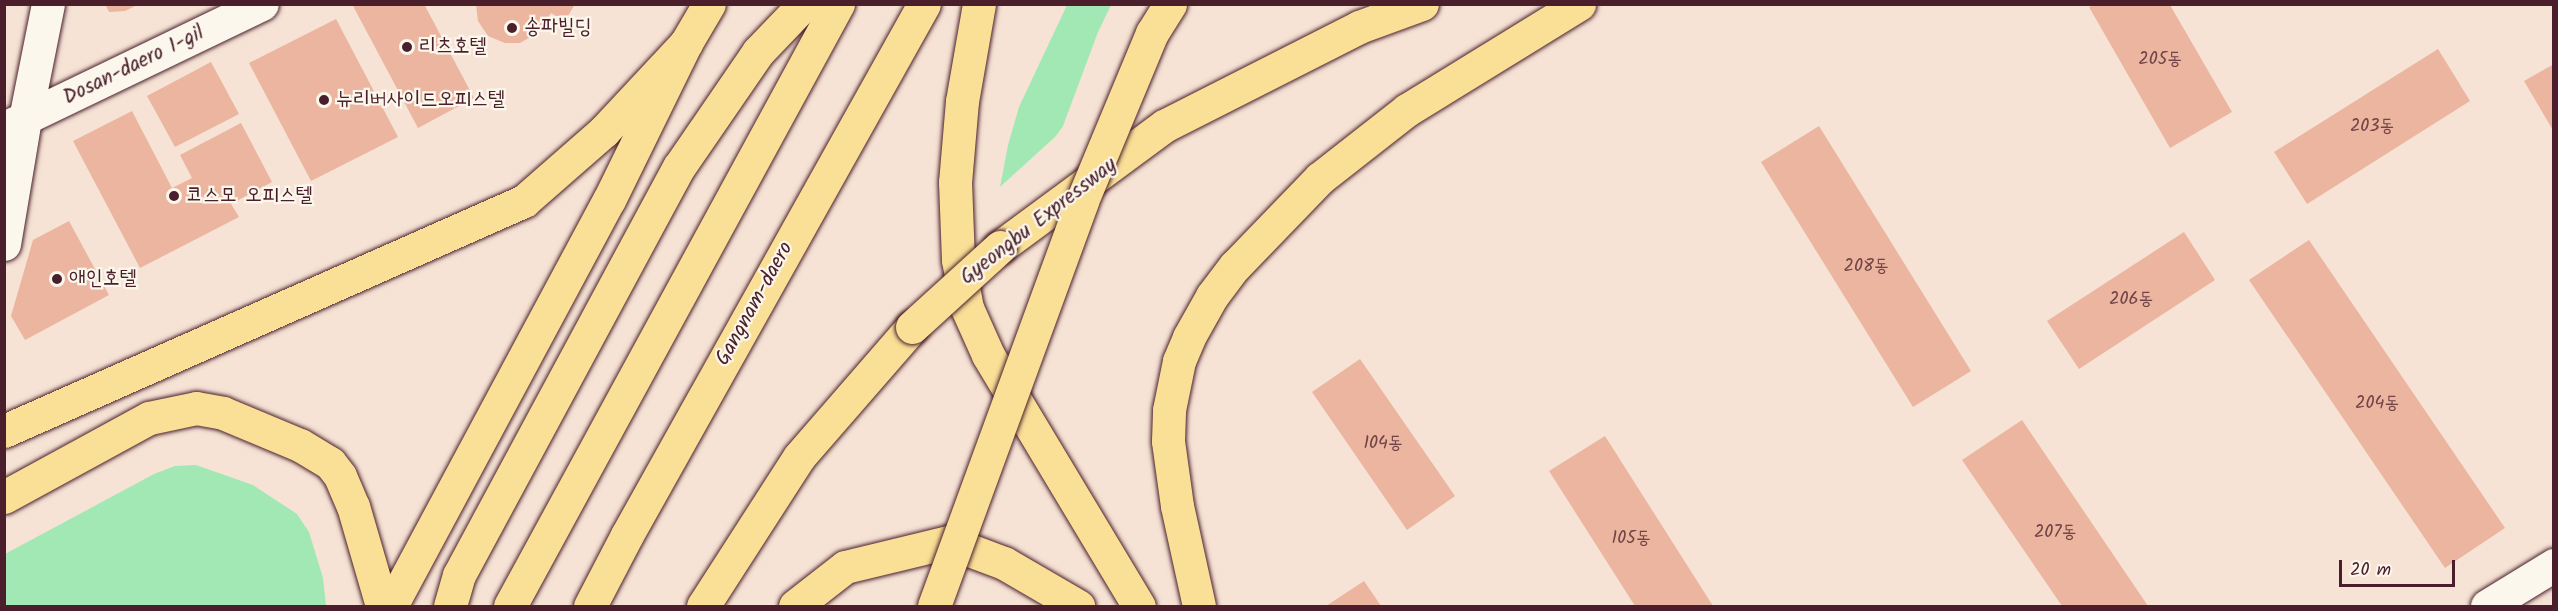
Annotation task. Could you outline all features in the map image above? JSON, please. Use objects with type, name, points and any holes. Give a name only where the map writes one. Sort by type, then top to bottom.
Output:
[{"type":"main road","points":[[391,606],[609,200],[686,43],[709,4]]},
{"type":"main road","points":[[450,606],[459,575],[679,167],[758,52],[804,4]]},
{"type":"main road","points":[[510,606],[838,4]]},
{"type":"main road","name":"Gangnam-daero","points":[[590,606],[627,535],[924,4]]},
{"type":"main road","points":[[979,4],[962,101],[955,182],[958,260],[967,308],[988,355],[1139,606]]},
{"type":"main road","points":[[934,606],[1082,201],[1152,33],[1170,4]]},
{"type":"main road","name":"Gyeongbu Expressway","points":[[703,606],[800,457],[912,327],[1000,247],[1164,126],[1359,27],[1422,4]]},
{"type":"main road","points":[[1199,606],[1177,506],[1168,441],[1169,410],[1182,353],[1217,288],[1235,266],[1329,171],[1407,110],[1580,4]]},
{"type":"main road","points":[[4,431],[524,201],[604,131],[686,43]]},
{"type":"main road","points":[[4,497],[148,418],[196,408],[223,413],[300,445],[330,464],[340,476],[354,506],[382,606]]},
{"type":"main road","points":[[795,606],[845,567],[948,542],[1005,562],[1078,606]]},
{"type":"street","points":[[4,244],[15,123],[48,4]]},
{"type":"street","name":"Dosan-daero 1-gil","points":[[15,123],[262,4]]},
{"type":"street","points":[[2487,606],[2553,565]]},
{"type":"green space","points":[[1067,5],[1111,5],[1098,32],[1063,126],[1056,136],[1000,187],[1008,145],[1019,107]]},
{"type":"green space","points":[[196,465],[253,485],[297,514],[309,532],[323,578],[326,606],[5,606],[5,554],[154,474],[175,466]]},
{"type":"building","points":[[105,4],[139,4],[125,11],[109,12]]},
{"type":"building","points":[[352,4],[424,4],[474,98],[418,128]]},
{"type":"building","name":"송파빌딩","points":[[476,4],[575,4],[565,21],[551,13],[536,34],[520,43],[505,43],[488,36],[478,21]]},
{"type":"building","points":[[2094,5],[2170,5],[2232,112],[2170,148],[2089,7]]},
{"type":"building","name":"뉴리버사이드오피스텔","points":[[336,19],[398,137],[311,181],[249,63]]},
{"type":"building","points":[[2438,49],[2470,101],[2307,204],[2274,152]]},
{"type":"building","points":[[211,62],[239,114],[175,147],[147,96]]},
{"type":"building","points":[[2554,64],[2554,132],[2524,81]]},
{"type":"building","name":"코스모 오피스텔","points":[[132,111],[172,188],[192,178],[180,155],[241,123],[272,182],[231,204],[239,217],[140,268],[73,141]]},
{"type":"building","points":[[1819,126],[1971,371],[1913,407],[1761,162]]},
{"type":"building","points":[[69,221],[109,295],[25,340],[11,316],[33,240]]},
{"type":"building","points":[[2184,232],[2215,280],[2079,369],[2047,321]]},
{"type":"building","points":[[2309,240],[2505,528],[2445,568],[2249,280]]},
{"type":"building","points":[[1360,359],[1455,496],[1407,530],[1312,392]]},
{"type":"building","points":[[2022,420],[2148,606],[2062,606],[1962,460]]},
{"type":"building","points":[[1605,436],[1713,606],[1635,606],[1549,471]]},
{"type":"building","points":[[1364,581],[1381,606],[1326,606]]},
{"type":"place","name":"송파빌딩","points":[[512,28]]},
{"type":"place","name":"리츠호텔","points":[[407,47]]},
{"type":"place","name":"뉴리버사이드오피스텔","points":[[324,100]]},
{"type":"place","name":"코스모 오피스텔","points":[[174,196]]},
{"type":"place","name":"애인호텔","points":[[57,279]]}]
